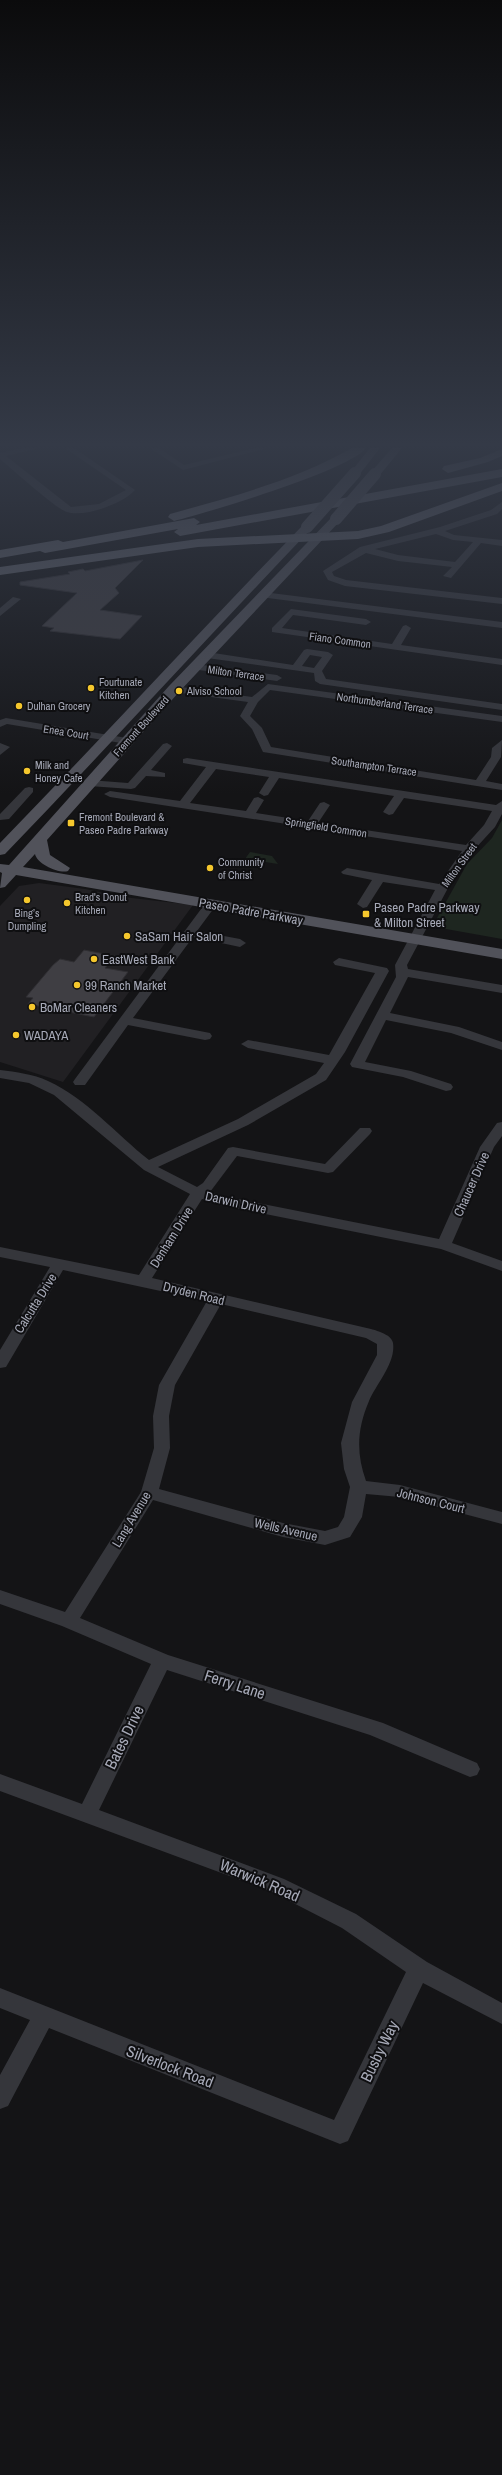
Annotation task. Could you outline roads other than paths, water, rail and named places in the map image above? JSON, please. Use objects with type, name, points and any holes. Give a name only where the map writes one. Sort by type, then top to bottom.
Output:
[{"type":"highway","points":[[0,566],[13,564]]},
{"type":"highway","points":[[0,571],[52,564]]},
{"type":"main road","name":"Fremont Boulevard","points":[[0,851],[6,841],[109,738],[193,645],[271,564]]},
{"type":"main road","name":"Fremont Boulevard","points":[[0,885],[11,866],[40,839],[174,689],[293,564]]},
{"type":"main road","points":[[174,689],[167,683],[196,653],[193,645]]},
{"type":"main road","points":[[40,839],[43,857],[63,868]]},
{"type":"main road","name":"Paseo Padre Parkway","points":[[0,857],[11,866],[45,876],[211,904],[416,934],[502,942]]},
{"type":"main road","name":"Paseo Padre Parkway","points":[[11,866],[63,868],[263,901],[502,954]]},
{"type":"main road","points":[[0,885],[45,876]]},
{"type":"main road","points":[[182,899],[192,895],[263,901]]},
{"type":"street","points":[[337,564],[328,571],[331,578],[345,583],[502,601]]},
{"type":"street","points":[[444,564],[456,565],[459,564]]},
{"type":"street","points":[[448,576],[456,570],[456,565]]},
{"type":"street","points":[[263,595],[502,625]]},
{"type":"street","points":[[452,618],[468,596]]},
{"type":"street","points":[[467,620],[481,598]]},
{"type":"street","points":[[0,613],[16,599]]},
{"type":"street","points":[[352,641],[366,622],[378,622],[385,611]]},
{"type":"street","name":"Fiano Common","points":[[366,622],[292,612],[276,630],[502,662]]},
{"type":"street","points":[[395,647],[406,628]]},
{"type":"street","points":[[296,667],[307,652],[328,655],[318,676]]},
{"type":"street","points":[[207,655],[296,667],[318,676],[502,706]]},
{"type":"street","name":"Milton Terrace","points":[[195,667],[277,678]]},
{"type":"street","name":"Northumberland Terrace","points":[[254,700],[268,687],[502,719]]},
{"type":"street","points":[[174,689],[254,700]]},
{"type":"street","name":"Southampton Terrace","points":[[254,700],[245,716],[257,728],[267,750],[480,782],[502,787]]},
{"type":"street","name":"Enea Court","points":[[2,720],[127,741]]},
{"type":"street","points":[[480,782],[496,756],[497,748],[502,743]]},
{"type":"street","points":[[0,746],[5,747],[0,752]]},
{"type":"street","points":[[89,783],[128,786],[135,783],[167,746]]},
{"type":"street","points":[[187,761],[276,775],[334,788],[500,806]]},
{"type":"street","points":[[183,805],[214,765]]},
{"type":"street","points":[[144,772],[161,775]]},
{"type":"street","points":[[249,815],[276,775]]},
{"type":"street","name":"Southampton Terrace","points":[[480,782],[502,782]]},
{"type":"street","points":[[2,817],[29,790]]},
{"type":"street","name":"Springfield Common","points":[[110,794],[311,824],[378,830],[469,849]]},
{"type":"street","points":[[388,812],[400,795]]},
{"type":"street","points":[[311,824],[324,805]]},
{"type":"street","name":"Milton Street","points":[[446,1087],[406,1074],[358,1064],[383,1016],[402,972],[400,965],[416,934],[442,888],[469,849],[489,827],[500,806]]},
{"type":"street","points":[[347,872],[442,888]]},
{"type":"street","points":[[364,904],[379,878]]},
{"type":"street","points":[[80,1082],[211,904]]},
{"type":"street","points":[[189,933],[240,943]]},
{"type":"street","points":[[148,1166],[243,1122],[321,1077],[383,971],[339,962]]},
{"type":"street","points":[[402,972],[502,989]]},
{"type":"street","points":[[383,1016],[454,1030],[502,1046]]},
{"type":"street","points":[[126,1020],[205,1036]]},
{"type":"street","points":[[248,1044],[332,1060]]},
{"type":"street","name":"Darwin Drive","points":[[0,1074],[43,1083],[60,1093],[148,1166],[176,1184],[198,1193],[220,1200],[444,1245],[502,1266]]},
{"type":"street","name":"Chaucer Drive","points":[[444,1245],[488,1147],[502,1126]]},
{"type":"street","name":"Denham Drive","points":[[143,1281],[198,1193],[208,1186],[233,1150],[328,1169],[365,1131]]},
{"type":"street","name":"Dryden Road","points":[[0,1252],[143,1281],[371,1334],[385,1342],[385,1355],[360,1402],[349,1443],[352,1469],[359,1487]]},
{"type":"street","name":"Calcutta Drive","points":[[0,1363],[59,1264]]},
{"type":"street","name":"Lang Avenue","points":[[69,1621],[149,1493],[162,1448],[161,1416],[167,1385],[216,1299]]},
{"type":"street","name":"Wells Avenue","points":[[149,1493],[283,1530],[325,1538],[344,1532],[353,1517],[359,1487]]},
{"type":"street","name":"Johnson Court","points":[[359,1487],[400,1491],[502,1518]]},
{"type":"street","name":"Ferry Lane","points":[[0,1597],[69,1621],[162,1661],[376,1729],[470,1769]]},
{"type":"street","name":"Bates Drive","points":[[87,1813],[162,1661]]},
{"type":"street","name":"Warwick Road","points":[[0,1782],[87,1813],[276,1885],[349,1921],[418,1969],[502,2014]]},
{"type":"street","name":"Busby Way","points":[[340,2133],[418,1969]]},
{"type":"street","name":"Silverlock Road","points":[[0,1998],[340,2133]]},
{"type":"street","points":[[0,2098],[44,2016]]},
{"type":"place","name":"Fourtunate Kitchen","points":[[91,688]]},
{"type":"place","name":"Alviso School","points":[[179,691]]},
{"type":"place","name":"Dulhan Grocery","points":[[19,706]]},
{"type":"place","name":"Milk and Honey Cafe","points":[[27,771]]},
{"type":"place","name":"Fremont Boulevard & Paseo Padre Parkway","points":[[71,823]]},
{"type":"place","name":"Community of Christ","points":[[210,868]]},
{"type":"place","name":"Bing’s Dumpling","points":[[27,900]]},
{"type":"place","name":"Brad's Donut Kitchen","points":[[67,903]]},
{"type":"place","name":"Paseo Padre Parkway & Milton Street","points":[[366,914]]},
{"type":"place","name":"SaSam Hair Salon","points":[[127,936]]},
{"type":"place","name":"EastWest Bank","points":[[94,959]]},
{"type":"place","name":"99 Ranch Market","points":[[77,985]]},
{"type":"place","name":"BoMar Cleaners","points":[[32,1007]]},
{"type":"place","name":"WADAYA","points":[[16,1035]]}]
